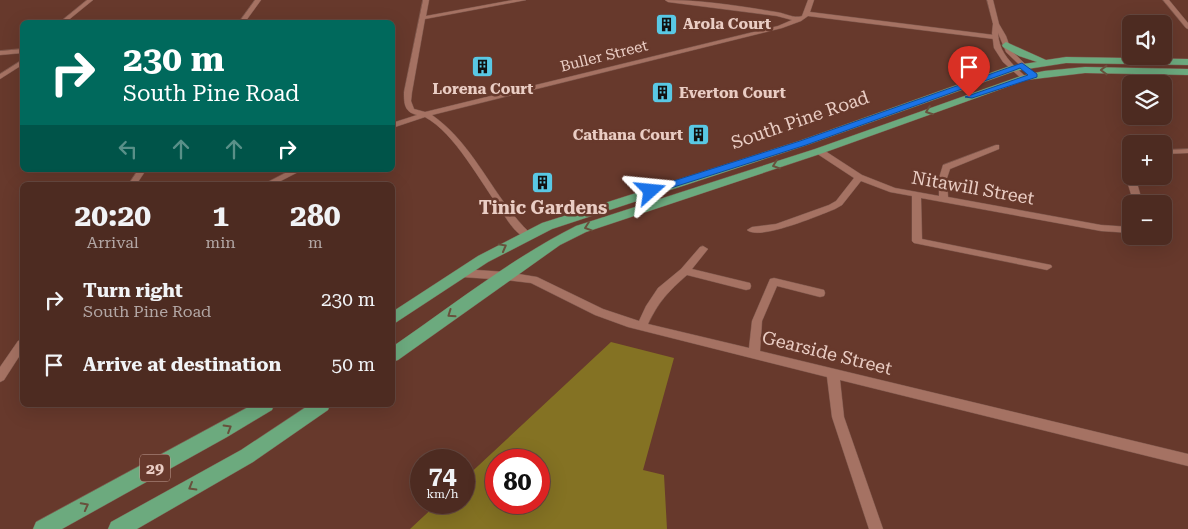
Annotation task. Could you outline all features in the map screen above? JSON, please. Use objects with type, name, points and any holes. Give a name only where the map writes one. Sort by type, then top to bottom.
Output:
[{"type":"highway","points":[[1006,45],[1022,54],[1047,61]]},
{"type":"highway","name":"South Pine Road","points":[[395,354],[555,242],[582,229],[819,151],[1047,61],[1188,62]]},
{"type":"highway","name":"South Pine Road","points":[[395,318],[462,273],[527,235],[587,212],[1023,72],[1087,70],[1188,72]]},
{"type":"highway","name":"29","points":[[43,529],[221,432],[263,407]]},
{"type":"highway","name":"29","points":[[118,529],[247,456],[319,407]]},
{"type":"street","points":[[65,20],[90,0]]},
{"type":"street","points":[[243,20],[258,0]]},
{"type":"street","points":[[426,0],[406,104],[412,112],[434,118],[469,158],[512,221],[527,235]]},
{"type":"street","points":[[423,18],[523,0]]},
{"type":"street","points":[[668,0],[778,14],[798,20]]},
{"type":"street","points":[[811,0],[808,14],[994,37]]},
{"type":"street","points":[[990,0],[996,24],[1010,54],[1023,72]]},
{"type":"street","points":[[1166,0],[1188,27]]},
{"type":"street","name":"Buller Street","points":[[395,125],[423,116],[769,30],[798,20],[808,14]]},
{"type":"street","points":[[996,24],[994,37],[1000,55],[1023,72]]},
{"type":"street","points":[[0,54],[20,51]]},
{"type":"street","points":[[0,54],[19,59]]},
{"type":"street","points":[[2,76],[19,59]]},
{"type":"street","points":[[944,199],[942,187],[946,167],[996,147]]},
{"type":"street","name":"Nitawill Street","points":[[819,151],[859,177],[884,187],[1102,228],[1122,229]]},
{"type":"street","points":[[1172,152],[1188,151]]},
{"type":"street","points":[[272,182],[294,172]]},
{"type":"street","points":[[752,230],[777,227],[832,207],[839,203],[851,184],[859,177]]},
{"type":"street","points":[[916,194],[917,242],[1047,268]]},
{"type":"street","points":[[642,326],[662,291],[684,271],[703,249]]},
{"type":"street","points":[[684,271],[746,286]]},
{"type":"street","name":"Gearside Street","points":[[462,273],[533,280],[599,312],[642,326],[1188,460]]},
{"type":"street","points":[[754,354],[758,321],[774,282],[820,293]]},
{"type":"street","points":[[0,377],[20,347]]},
{"type":"street","points":[[833,373],[838,417],[876,529]]},
{"type":"shaded area","points":[[611,342],[674,358],[643,470],[664,475],[667,529],[410,529],[426,514],[475,514],[475,469],[485,459],[485,514],[550,514],[550,449],[496,449]]},
{"type":"place","name":"Arola Court","points":[[667,24]]},
{"type":"place","name":"Lorena Court","points":[[483,66]]},
{"type":"place","name":"Everton Court","points":[[663,93]]},
{"type":"place","name":"Cathana Court","points":[[699,135]]},
{"type":"place","name":"Tinic Gardens","points":[[543,183]]},
{"type":"route","points":[[651,191],[803,143],[1013,68],[1022,66],[1034,76],[969,97]]}]
